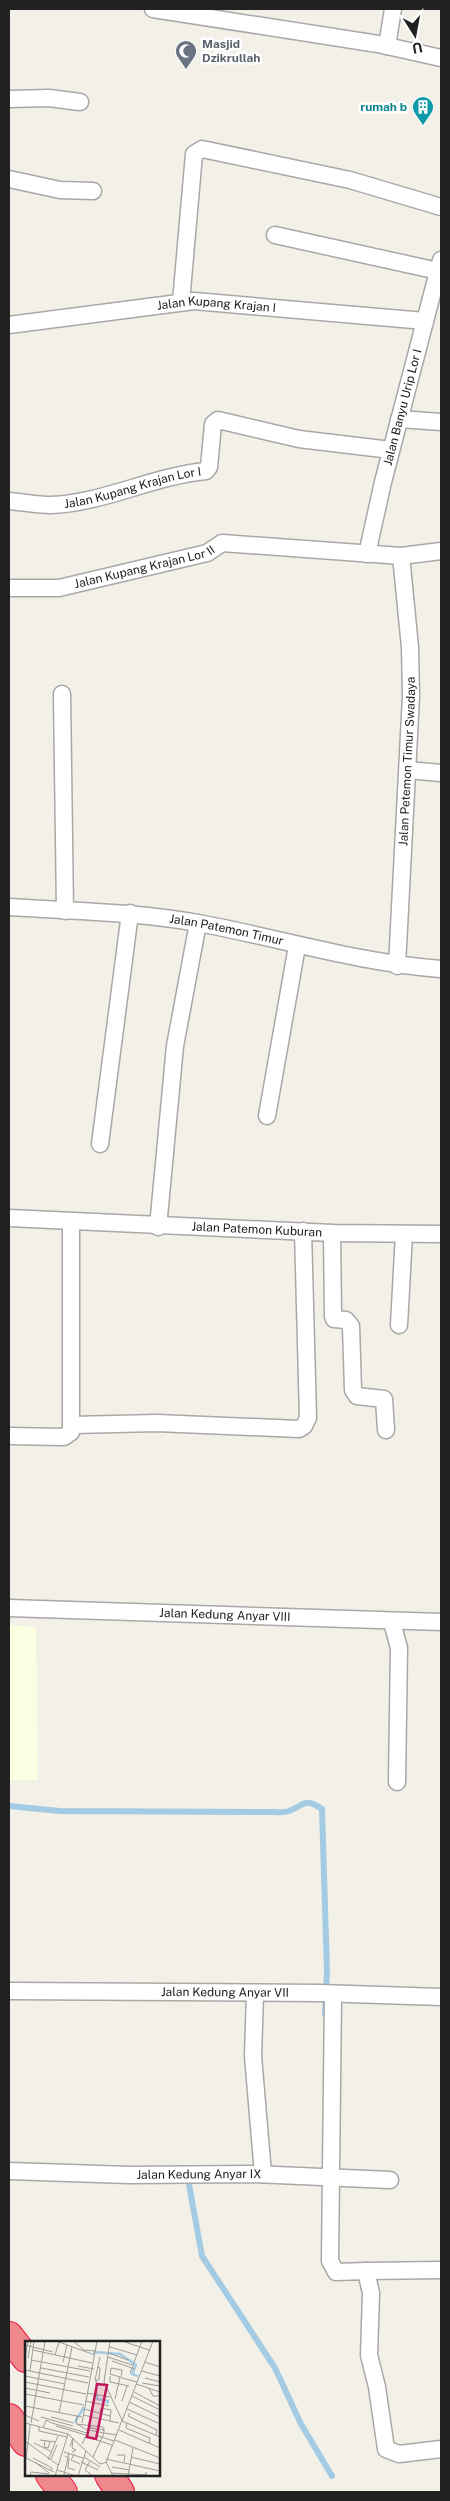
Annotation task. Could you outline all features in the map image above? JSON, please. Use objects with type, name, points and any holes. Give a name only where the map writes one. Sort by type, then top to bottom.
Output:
[{"type":"highway","points":[[9,2336],[25,2357]]},
{"type":"highway","points":[[9,2418],[25,2441]]},
{"type":"highway","points":[[51,2476],[63,2492]]},
{"type":"highway","points":[[110,2476],[120,2492]]},
{"type":"street","points":[[160,9],[387,46],[441,58]]},
{"type":"street","points":[[387,46],[393,9]]},
{"type":"street","points":[[9,99],[49,98],[80,102]]},
{"type":"street","points":[[181,302],[194,154],[202,149],[350,180],[441,207]]},
{"type":"street","points":[[9,179],[60,190],[93,191]]},
{"type":"street","points":[[276,235],[439,274]]},
{"type":"street","name":"Jalan Banyu Urip Lor I","points":[[367,554],[391,450],[439,274]]},
{"type":"street","name":"Jalan Kupang Krajan I","points":[[9,325],[181,302],[425,321]]},
{"type":"street","points":[[399,419],[441,422]]},
{"type":"street","name":"Jalan Kupang Krajan Lor I","points":[[9,501],[51,505],[99,497],[159,480],[206,471],[209,467],[213,424],[218,420],[299,439],[391,450]]},
{"type":"street","name":"Jalan Kupang Krajan Lor II","points":[[9,588],[59,588],[207,553],[222,543],[401,556],[441,551]]},
{"type":"street","name":"Jalan Petemon Timur Swadaya","points":[[397,966],[408,770],[410,647],[401,556]]},
{"type":"street","points":[[62,694],[65,911]]},
{"type":"street","points":[[408,770],[441,773]]},
{"type":"street","name":"Jalan Patemon Timur","points":[[9,907],[130,914],[198,923],[297,946],[397,966],[441,969]]},
{"type":"street","points":[[100,1144],[130,914]]},
{"type":"street","points":[[158,1226],[176,1046],[198,923]]},
{"type":"street","points":[[267,1116],[297,946]]},
{"type":"street","name":"Jalan Patemon Kuburan","points":[[9,1218],[303,1231],[332,1234],[441,1234]]},
{"type":"street","points":[[9,1436],[64,1436],[71,1432],[71,1222]]},
{"type":"street","points":[[72,1425],[157,1423],[299,1429],[304,1426],[308,1418],[303,1231]]},
{"type":"street","points":[[332,1234],[333,1318],[346,1320],[351,1326],[353,1390],[357,1396],[384,1399],[386,1430]]},
{"type":"street","points":[[399,1325],[404,1234]]},
{"type":"street","name":"Jalan Kedung Anyar VIII","points":[[9,1608],[392,1622],[441,1622]]},
{"type":"street","points":[[392,1622],[399,1648],[397,1782]]},
{"type":"street","name":"Jalan Kedung Anyar VII","points":[[9,1991],[441,1997]]},
{"type":"street","points":[[255,1994],[252,2056],[263,2174]]},
{"type":"street","points":[[328,1994],[328,2177],[332,2269],[336,2272],[441,2270]]},
{"type":"street","name":"Jalan Kedung Anyar IX","points":[[9,2171],[128,2175],[263,2174],[390,2180]]},
{"type":"street","points":[[366,2271],[371,2293],[369,2355],[377,2387],[386,2449],[399,2454],[441,2449]]},
{"type":"shaded area","points":[[9,1625],[36,1627],[38,1780],[9,1780]]},
{"type":"waterway","points":[[9,1806],[60,1811],[284,1812],[305,1803],[316,1805],[322,1809],[327,1972],[325,2014]]},
{"type":"waterway","points":[[192,2179],[188,2179],[202,2256],[275,2368],[301,2424],[332,2476]]},
{"type":"place","name":"Masjid Dzikrullah","points":[[186,70]]},
{"type":"place","name":"rumah b","points":[[423,126]]}]
